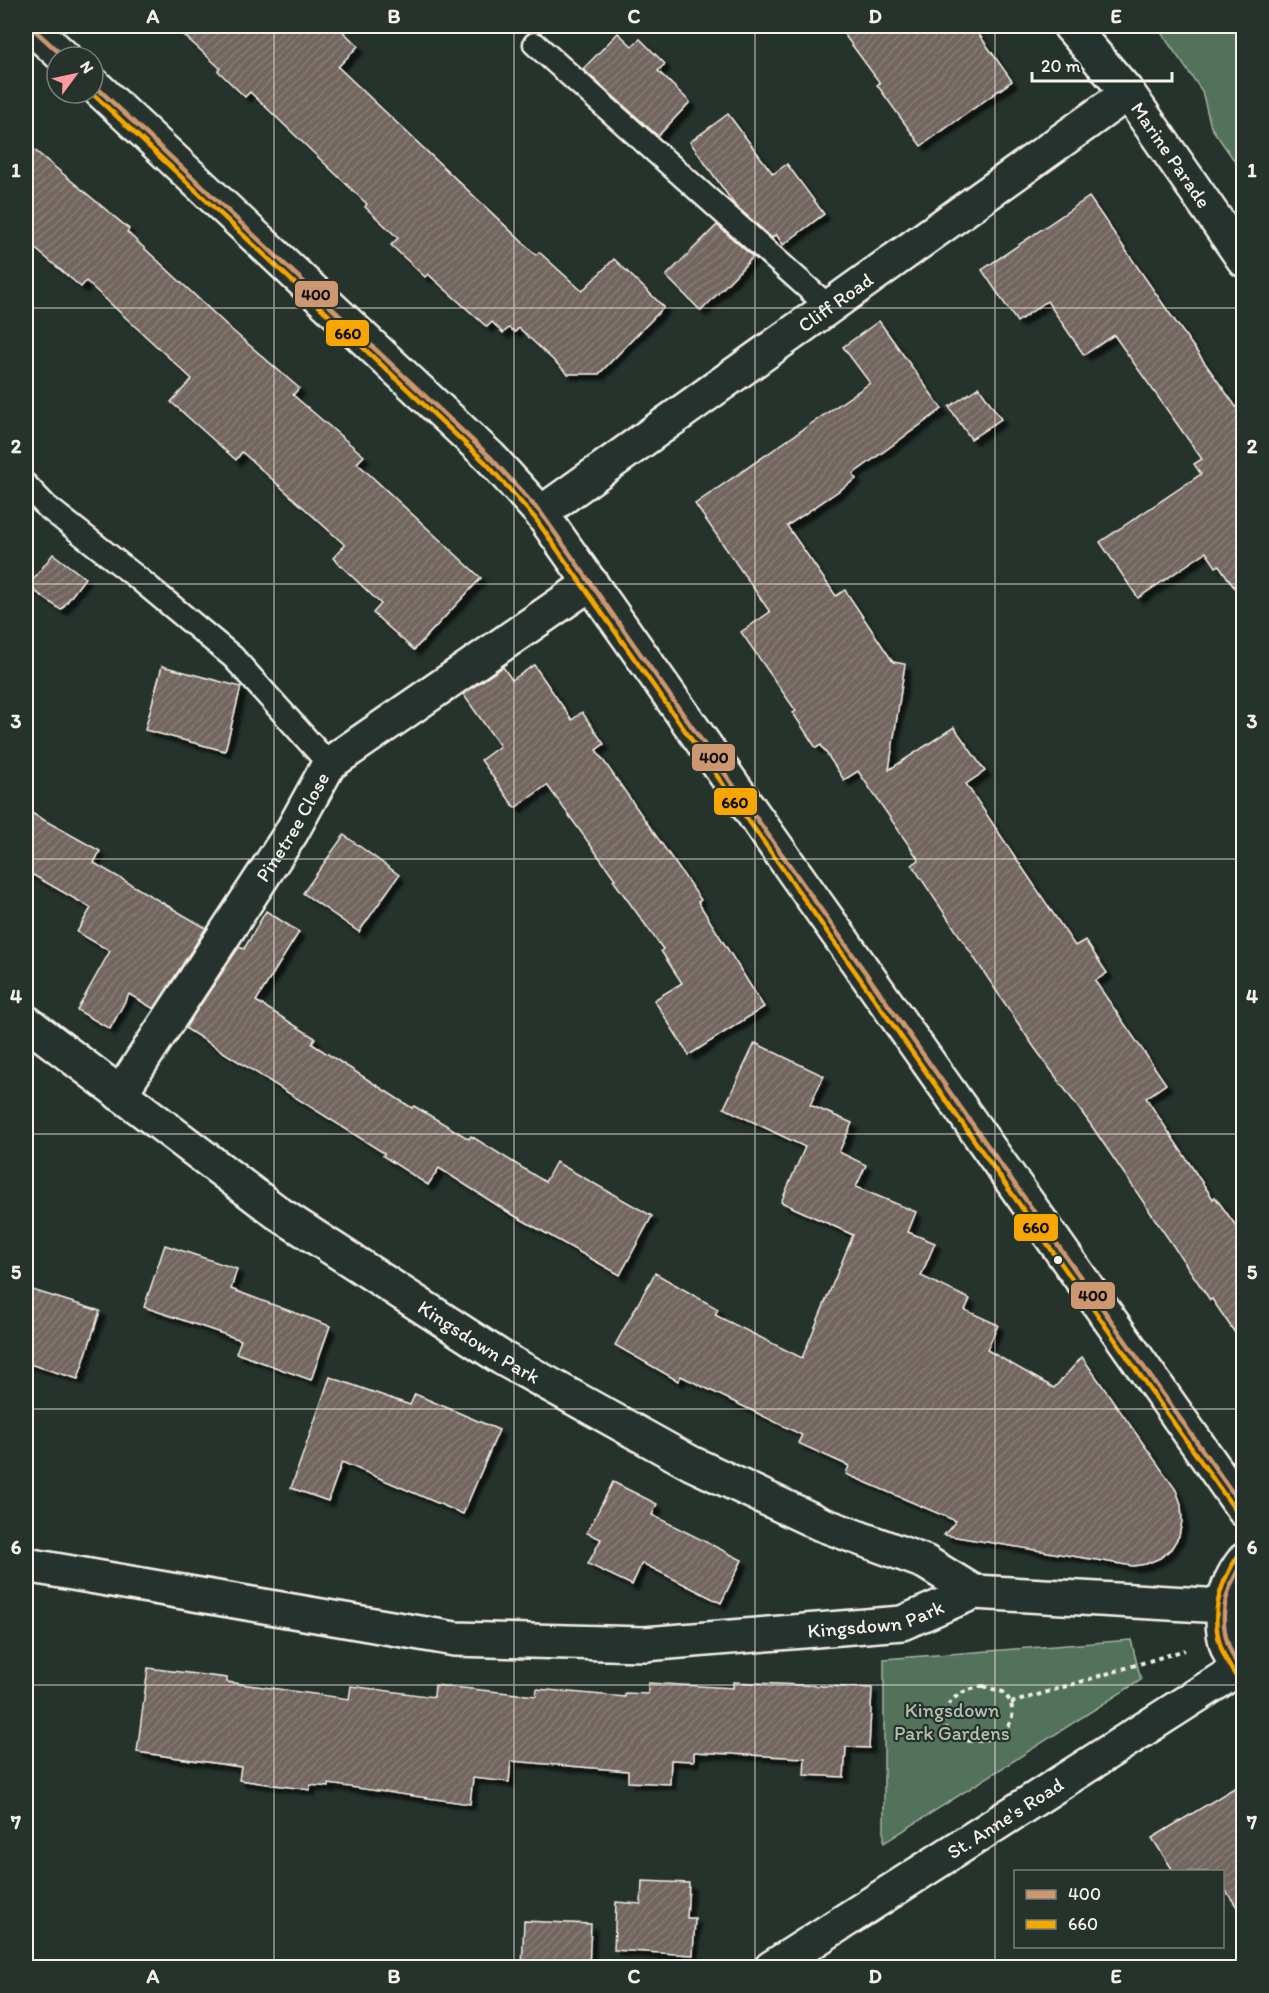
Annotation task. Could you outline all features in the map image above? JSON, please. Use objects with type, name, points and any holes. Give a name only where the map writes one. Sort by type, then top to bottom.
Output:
[{"type":"street","points":[[30,26],[51,45]]},
{"type":"street","name":"Marine Parade","points":[[1070,26],[1128,93],[1244,260]]},
{"type":"street","name":"Cliff Road","points":[[541,513],[1128,93]]},
{"type":"street","points":[[105,95],[491,458],[541,513],[1244,1510]]},
{"type":"street","name":"Pinetree Close","points":[[120,1094],[291,833],[329,764],[591,584]]},
{"type":"street","name":"Kingsdown Park","points":[[26,1022],[278,1213],[502,1358],[691,1463],[821,1524],[925,1562],[974,1592],[1224,1622]]},
{"type":"street","points":[[1241,1672],[1230,1654],[1224,1622],[1228,1586],[1244,1560]]},
{"type":"street","name":"Kingsdown Park","points":[[26,1565],[455,1639],[633,1644],[902,1623],[974,1592]]},
{"type":"street","name":"St. Anne's Road","points":[[771,1968],[1241,1672]]},
{"type":"lane","points":[[535,44],[829,307]]},
{"type":"lane","points":[[26,485],[46,506],[233,657],[329,764]]},
{"type":"path","points":[[1011,1703],[1224,1622]]},
{"type":"path","points":[[983,1686],[992,1687],[1003,1692],[1011,1703],[1012,1715],[1008,1725],[989,1739],[966,1741],[955,1738],[947,1729],[944,1719],[946,1708],[952,1700],[970,1689],[983,1686]]},
{"type":"green space","points":[[1151,26],[1243,26],[1243,173],[1211,127],[1202,91],[1160,31]]},
{"type":"green space","name":"Kingsdown Park Gardens","points":[[1131,1640],[1141,1680],[884,1843],[884,1659]]},
{"type":"building","points":[[174,26],[337,26],[358,46],[338,67],[536,255],[539,252],[582,291],[614,259],[664,307],[599,374],[568,374],[519,328],[515,332],[509,328],[503,333],[492,322],[487,327],[428,274],[425,277],[391,245],[398,238],[365,207],[367,204],[250,92],[245,97],[218,71],[220,68]]},
{"type":"building","points":[[838,26],[973,26],[1012,81],[921,146],[877,85],[880,83]]},
{"type":"building","points":[[618,33],[632,46],[640,39],[665,64],[658,71],[690,102],[658,136],[583,69]]},
{"type":"building","points":[[728,114],[773,174],[787,164],[824,214],[783,245],[776,234],[772,238],[734,204],[690,142]]},
{"type":"building","points":[[26,143],[129,229],[127,232],[233,331],[299,388],[293,395],[364,456],[357,463],[481,578],[414,650],[373,613],[381,604],[333,558],[345,545],[242,452],[236,460],[171,402],[192,379],[86,281],[81,287],[26,241]]},
{"type":"building","points":[[1089,197],[1244,418],[1244,602],[1219,565],[1216,567],[1206,552],[1138,598],[1100,542],[1201,474],[1194,464],[1202,459],[1114,335],[1084,355],[1047,301],[1017,322],[982,270]]},
{"type":"building","points":[[717,225],[753,257],[701,311],[666,276]]},
{"type":"building","points":[[879,321],[942,409],[853,474],[856,479],[787,526],[836,596],[845,590],[893,662],[905,664],[889,770],[954,727],[985,771],[966,784],[1075,946],[1085,940],[1107,973],[1095,981],[1166,1084],[1146,1098],[1213,1199],[1215,1197],[1244,1237],[1244,1346],[1091,1125],[1034,1047],[912,865],[919,860],[858,771],[844,780],[821,745],[816,748],[793,713],[796,711],[741,632],[770,612],[695,504],[870,383],[843,347]]},
{"type":"building","points":[[979,387],[1001,419],[971,439],[949,407]]},
{"type":"building","points":[[53,554],[85,578],[61,610],[28,586]]},
{"type":"building","points":[[534,665],[572,720],[582,712],[604,744],[596,750],[701,900],[698,902],[764,1007],[689,1055],[654,1000],[682,983],[661,951],[663,949],[613,880],[615,879],[547,785],[515,808],[481,760],[500,746],[463,694],[503,667],[512,680]]},
{"type":"building","points":[[162,666],[241,687],[225,751],[145,730]]},
{"type":"building","points":[[26,810],[100,851],[94,863],[206,928],[154,1009],[129,994],[110,1029],[77,1010],[110,951],[77,932],[91,908],[26,871]]},
{"type":"building","points":[[344,835],[399,875],[359,932],[303,893]]},
{"type":"building","points":[[266,911],[299,932],[256,1001],[315,1038],[312,1044],[412,1108],[414,1106],[469,1139],[471,1136],[545,1182],[556,1162],[652,1216],[620,1275],[508,1212],[439,1168],[428,1185],[383,1156],[384,1153],[185,1028],[239,947],[244,949]]},
{"type":"building","points":[[755,1043],[824,1076],[810,1105],[852,1123],[839,1152],[866,1165],[856,1187],[916,1212],[908,1232],[935,1243],[921,1276],[970,1299],[965,1310],[998,1325],[987,1350],[1054,1388],[1082,1357],[1176,1490],[1181,1504],[1182,1521],[1179,1536],[1171,1549],[1160,1558],[1133,1566],[944,1535],[956,1521],[846,1474],[849,1466],[798,1443],[802,1435],[681,1376],[678,1381],[615,1345],[655,1273],[718,1309],[715,1315],[802,1358],[853,1235],[781,1202],[805,1147],[724,1108]]},
{"type":"building","points":[[165,1245],[237,1269],[231,1289],[330,1326],[311,1380],[236,1353],[241,1340],[144,1307]]},
{"type":"building","points":[[26,1288],[100,1311],[78,1379],[26,1363]]},
{"type":"building","points":[[330,1377],[410,1405],[415,1394],[499,1430],[463,1514],[342,1462],[328,1501],[291,1488]]},
{"type":"building","points":[[613,1482],[657,1504],[652,1515],[742,1560],[721,1603],[642,1563],[632,1585],[588,1564],[601,1539],[587,1533]]},
{"type":"building","points":[[148,1668],[227,1678],[227,1682],[349,1699],[351,1686],[434,1697],[435,1685],[536,1696],[537,1689],[625,1697],[625,1693],[648,1694],[648,1683],[733,1688],[733,1682],[872,1688],[869,1748],[846,1747],[844,1777],[804,1775],[805,1758],[694,1752],[694,1761],[671,1760],[670,1784],[628,1782],[628,1771],[511,1761],[509,1782],[473,1778],[470,1804],[329,1784],[329,1787],[310,1785],[310,1790],[239,1780],[241,1767],[137,1752]]},
{"type":"building","points":[[1244,1782],[1244,1917],[1224,1888],[1224,1870],[1173,1870],[1152,1838]]},
{"type":"building","points":[[642,1881],[689,1883],[687,1918],[695,1918],[693,1955],[614,1950],[616,1902],[641,1904]]},
{"type":"building","points":[[524,1921],[591,1924],[589,1968],[522,1968]]},
{"type":"transit line","name":"400","points":[[30,26],[51,45]]},
{"type":"transit line","name":"400","points":[[105,95],[491,458],[541,513],[1244,1509]]},
{"type":"transit line","name":"660","points":[[105,105],[486,463],[535,518],[1238,1514]]},
{"type":"transit line","name":"660","points":[[1238,1556],[1222,1587],[1216,1618],[1221,1648],[1238,1679]]},
{"type":"transit line","name":"400","points":[[1244,1561],[1229,1589],[1224,1618],[1229,1646],[1244,1674]]}]
